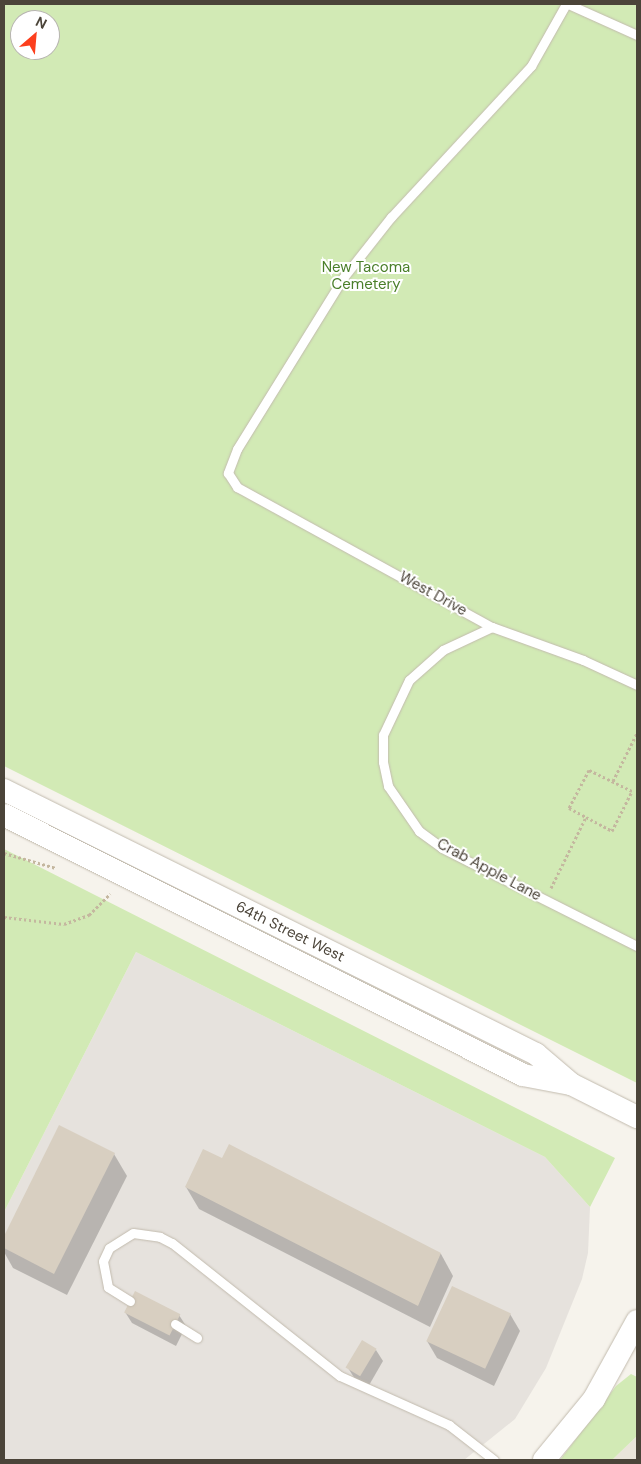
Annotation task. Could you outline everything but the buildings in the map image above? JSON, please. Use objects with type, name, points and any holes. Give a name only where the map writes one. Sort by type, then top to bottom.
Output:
[{"type":"street","name":"64th Street West","points":[[4,790],[536,1054],[571,1084],[637,1117]]},
{"type":"street","name":"64th Street West","points":[[4,815],[523,1075],[571,1084]]},
{"type":"street","points":[[544,1460],[594,1399],[635,1331]]},
{"type":"lane","points":[[567,4],[637,35]]},
{"type":"lane","name":"West Drive","points":[[567,4],[531,66],[391,217],[343,278],[237,450],[228,473],[238,487],[492,627],[583,660],[637,685]]},
{"type":"lane","name":"Crab Apple Lane","points":[[492,627],[443,650],[409,680],[383,735],[383,762],[388,786],[420,831],[442,848],[637,946]]},
{"type":"lane","points":[[130,1301],[108,1287],[103,1274],[106,1254],[119,1240],[133,1233],[160,1237],[172,1243],[340,1376],[449,1425],[494,1460]]},
{"type":"lane","points":[[175,1324],[197,1338]]},
{"type":"path","points":[[613,781],[637,733]]},
{"type":"path","points":[[589,770],[632,791],[612,831],[586,817],[569,808],[589,770]]},
{"type":"path","points":[[545,899],[586,817]]},
{"type":"path","points":[[4,917],[64,924],[89,915],[110,894]]},
{"type":"shaded area","points":[[136,952],[545,1157],[590,1207],[588,1253],[582,1279],[546,1368],[515,1419],[464,1460],[4,1460],[4,1212]]},
{"type":"shaded area","points":[[637,1436],[637,1460],[612,1460]]},
{"type":"green space","name":"New Tacoma Cemetery","points":[[4,4],[637,4],[637,1083],[4,766]]},
{"type":"green space","points":[[4,849],[615,1158],[590,1207],[545,1157],[136,952],[4,1212]]},
{"type":"green space","points":[[631,1374],[637,1377],[637,1436],[612,1460],[560,1460],[616,1386]]}]
